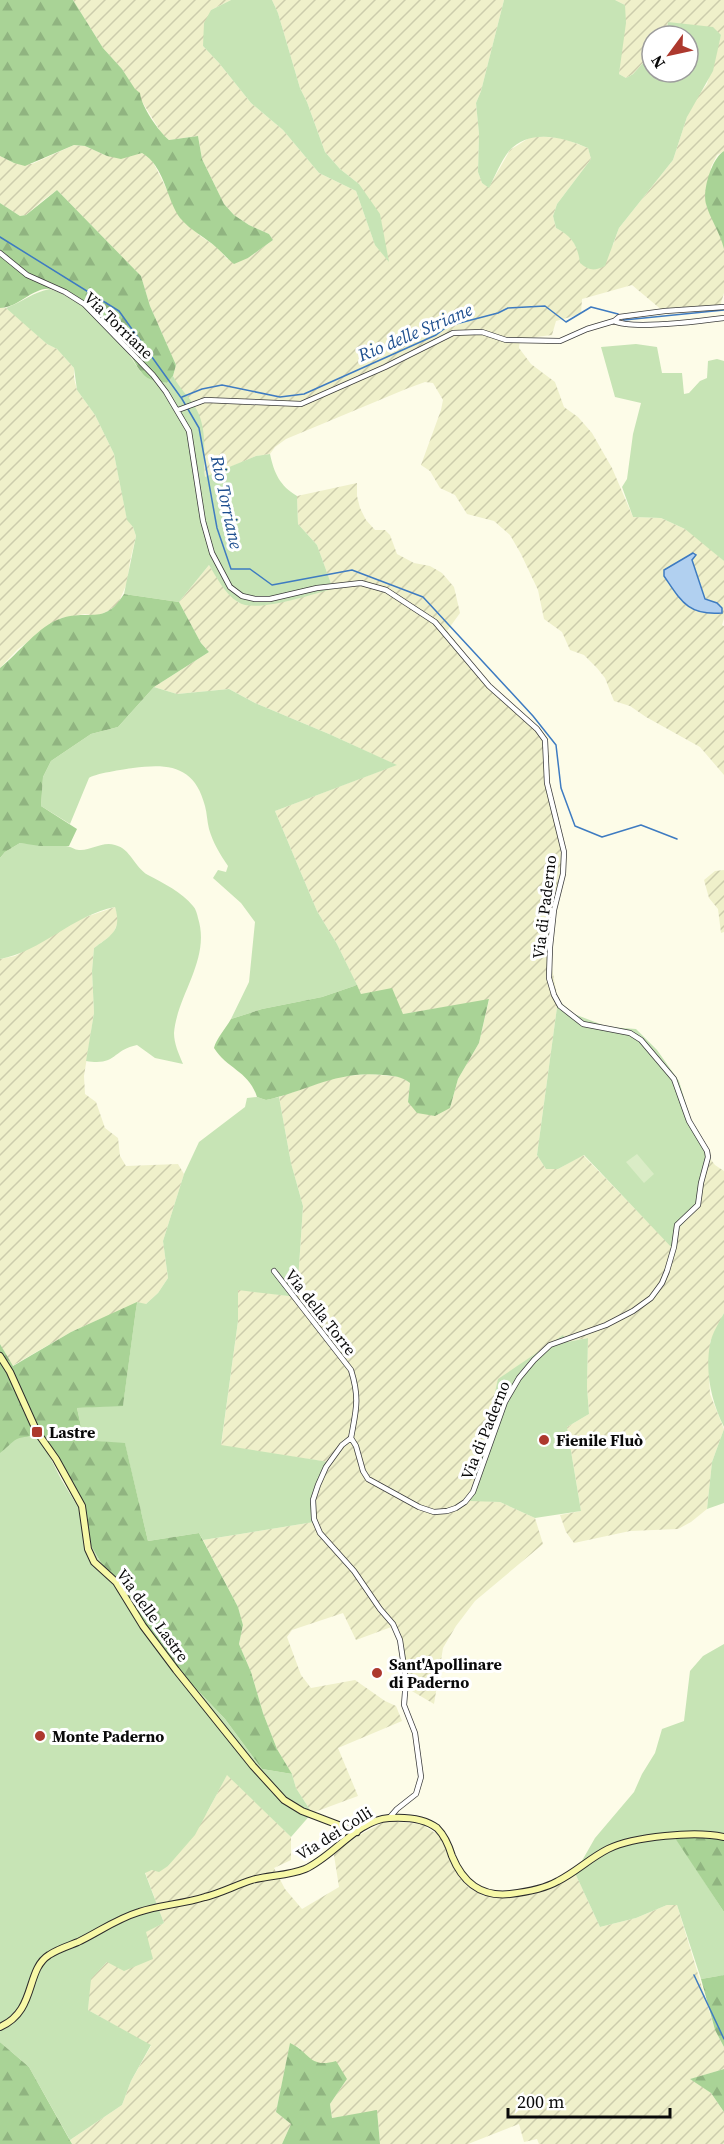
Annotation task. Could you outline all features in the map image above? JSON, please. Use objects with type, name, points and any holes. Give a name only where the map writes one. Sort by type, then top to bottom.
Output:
[{"type":"main road","name":"Via delle Lastre","points":[[0,1356],[10,1372],[37,1432],[56,1459],[82,1506],[88,1549],[94,1562],[116,1582],[143,1626],[176,1670],[284,1800],[302,1811],[357,1832]]},
{"type":"main road","name":"Via dei Colli","points":[[0,2027],[19,2013],[27,1999],[40,1964],[53,1952],[138,1912],[203,1898],[255,1880],[305,1869],[357,1832],[390,1817],[424,1821],[438,1829],[447,1841],[455,1863],[467,1882],[478,1890],[492,1894],[527,1891],[553,1884],[606,1850],[620,1844],[677,1836],[724,1837]]},
{"type":"street","name":"Via Torriane","points":[[0,253],[27,274],[84,304],[153,375],[180,409],[189,431]]},
{"type":"street","points":[[180,409],[205,400],[301,404],[453,333],[482,332],[506,340],[560,341],[622,317],[724,307]]},
{"type":"street","points":[[614,321],[622,325],[724,318]]},
{"type":"street","name":"Via di Paderno","points":[[189,431],[203,521],[212,553],[230,587],[242,596],[255,599],[270,599],[317,588],[361,583],[386,590],[435,622],[489,686],[537,729],[545,741],[547,783],[564,852],[564,874],[555,910],[550,947],[549,978],[554,995],[560,1006],[584,1024],[630,1033],[641,1040],[674,1079],[689,1121],[707,1151],[708,1157],[698,1204],[677,1225],[674,1247],[662,1283],[651,1298],[633,1311],[606,1325],[550,1346],[534,1360],[519,1378],[506,1402],[479,1480],[465,1502],[447,1511],[434,1512],[419,1507],[384,1488],[368,1479],[351,1438]]},
{"type":"street","name":"Via della Torre","points":[[274,1271],[351,1370],[356,1386],[357,1415],[351,1438]]},
{"type":"street","points":[[351,1438],[342,1445],[326,1467],[313,1500],[314,1519],[320,1533],[354,1571],[393,1624],[400,1640],[406,1680],[404,1705],[415,1733],[420,1777],[416,1794],[390,1817]]},
{"type":"green space","points":[[0,0],[73,0],[103,48],[140,93],[147,111],[160,131],[169,140],[198,136],[202,159],[224,204],[234,215],[269,234],[273,240],[248,258],[234,264],[180,218],[156,166],[142,153],[121,159],[107,156],[85,146],[74,145],[25,166],[0,156]]},
{"type":"green space","points":[[73,0],[231,0],[211,10],[203,46],[251,103],[283,130],[319,173],[356,191],[375,245],[359,184],[340,169],[325,152],[300,88],[272,0],[504,0],[476,103],[479,134],[478,172],[482,183],[489,187],[510,150],[532,136],[562,138],[588,148],[591,159],[557,204],[553,216],[556,228],[567,234],[573,241],[579,252],[581,263],[613,245],[619,228],[673,160],[693,103],[707,84],[721,35],[700,30],[700,24],[668,22],[668,24],[640,24],[640,66],[626,78],[619,74],[625,5],[615,0],[724,0],[724,151],[717,155],[711,167],[706,204],[721,234],[724,249],[724,293],[720,306],[663,311],[632,285],[582,299],[581,314],[556,321],[552,335],[520,339],[519,348],[531,364],[555,382],[564,407],[578,417],[592,433],[612,468],[633,517],[661,518],[685,529],[724,561],[722,625],[724,626],[724,775],[700,747],[630,706],[614,701],[605,678],[597,668],[584,655],[570,650],[562,632],[544,619],[538,590],[510,535],[494,521],[467,514],[455,495],[440,488],[430,471],[421,465],[443,400],[433,383],[425,382],[406,389],[286,439],[270,454],[256,456],[205,478],[204,459],[186,394],[177,385],[173,376],[176,365],[150,306],[141,276],[57,190],[26,215],[20,216],[0,203],[0,156],[14,163],[32,164],[74,145],[85,146],[107,156],[142,153],[150,157],[174,204],[199,235],[218,248],[227,259],[248,258],[273,240],[269,234],[234,215],[224,204],[202,159],[198,136],[169,140],[162,134],[122,69],[103,48]]},
{"type":"green space","points":[[231,0],[272,0],[300,88],[325,152],[340,169],[359,184],[380,214],[389,262],[375,245],[356,191],[319,173],[283,130],[251,103],[203,46],[204,23],[211,10]]},
{"type":"green space","points":[[504,0],[615,0],[625,5],[626,23],[619,74],[626,78],[640,66],[640,84],[700,84],[700,26],[713,27],[721,35],[713,71],[687,117],[673,160],[619,228],[605,266],[601,268],[589,269],[580,263],[578,251],[573,242],[556,228],[553,216],[557,204],[591,159],[588,148],[558,138],[526,139],[509,151],[489,188],[482,183],[478,172],[479,134],[476,103]]},
{"type":"green space","points":[[724,151],[724,249],[706,204],[705,191],[712,167]]},
{"type":"green space","points":[[57,190],[141,276],[150,306],[176,365],[173,376],[167,383],[145,376],[104,324],[84,306],[62,292],[45,289],[7,307],[0,308],[0,203],[20,216],[26,215]]},
{"type":"green space","points":[[50,289],[73,300],[93,315],[120,343],[145,375],[167,383],[173,376],[193,403],[202,423],[205,477],[256,456],[270,454],[279,478],[286,488],[297,496],[298,524],[317,545],[333,589],[270,604],[246,605],[229,595],[209,565],[179,602],[124,594],[136,536],[127,520],[114,454],[95,415],[77,390],[74,368],[57,349],[47,344],[6,308],[38,292]]},
{"type":"green space","points":[[0,308],[6,308],[15,314],[47,344],[57,349],[74,368],[77,390],[95,415],[114,454],[127,519],[136,536],[127,583],[118,604],[97,616],[85,614],[61,618],[18,649],[0,668]]},
{"type":"green space","points":[[636,344],[657,347],[662,373],[682,373],[684,394],[689,393],[700,381],[707,378],[708,361],[717,359],[724,361],[724,561],[685,529],[661,518],[633,517],[622,487],[627,479],[633,434],[641,403],[615,397],[601,347]]},
{"type":"green space","points":[[357,483],[357,496],[366,520],[375,530],[385,530],[390,535],[397,554],[414,563],[430,566],[442,573],[454,587],[460,613],[447,631],[501,698],[532,721],[543,737],[549,755],[551,804],[562,844],[562,863],[548,947],[558,1000],[537,1155],[546,1169],[558,1169],[583,1155],[673,1248],[680,1227],[699,1205],[708,1156],[724,1171],[724,1313],[710,1342],[709,1376],[710,1394],[724,1429],[712,1462],[707,1509],[691,1522],[678,1529],[630,1531],[574,1543],[566,1532],[560,1515],[581,1511],[567,1427],[589,1414],[588,1338],[567,1342],[471,1500],[500,1502],[535,1518],[543,1544],[475,1601],[456,1626],[443,1648],[434,1704],[405,1687],[403,1641],[394,1626],[356,1640],[343,1613],[292,1630],[287,1637],[301,1675],[311,1688],[355,1680],[396,1706],[402,1721],[338,1748],[358,1796],[312,1813],[296,1788],[292,1774],[277,1749],[239,1644],[243,1625],[238,1607],[203,1540],[314,1522],[315,1500],[328,1462],[221,1446],[238,1321],[237,1289],[297,1297],[303,1206],[291,1163],[279,1097],[336,1077],[369,1074],[401,1077],[410,1083],[408,1102],[450,1108],[458,1079],[479,1043],[489,1000],[403,1014],[361,994],[337,944],[317,911],[275,811],[396,765],[255,703],[229,689],[177,694],[154,687],[209,652],[201,643],[179,602],[209,565],[226,591],[239,603],[333,589],[317,545],[298,524],[297,496]]},
{"type":"green space","points":[[124,594],[179,602],[201,643],[209,652],[154,687],[118,727],[91,734],[51,761],[43,777],[41,806],[77,829],[69,846],[20,843],[0,858],[0,668],[37,633],[53,622],[72,616],[103,613],[117,604]]},
{"type":"green space","points":[[154,687],[177,694],[229,689],[255,703],[397,765],[275,811],[317,911],[337,944],[357,985],[322,997],[262,1009],[231,1019],[249,982],[255,922],[241,903],[213,878],[218,870],[226,872],[228,866],[208,826],[201,793],[195,782],[179,770],[158,766],[92,776],[89,778],[70,824],[41,806],[43,777],[51,761],[91,734],[118,727]]},
{"type":"green space","points":[[20,843],[68,846],[79,850],[106,844],[115,845],[125,850],[143,872],[178,892],[194,907],[201,933],[200,948],[176,1019],[174,1033],[183,1064],[155,1058],[137,1045],[104,1061],[86,1061],[94,1013],[92,971],[94,948],[114,931],[117,921],[115,907],[85,918],[29,949],[0,959],[0,858]]},
{"type":"green space","points":[[724,870],[724,932],[721,933],[718,909],[709,898],[704,880],[715,871]]},
{"type":"green space","points":[[115,907],[119,919],[113,934],[94,948],[92,971],[94,1013],[84,1076],[85,1094],[96,1102],[105,1128],[118,1138],[120,1156],[126,1166],[178,1164],[184,1174],[163,1241],[168,1278],[158,1293],[146,1304],[100,1319],[71,1332],[12,1366],[0,1344],[0,959],[15,956],[80,919]]},
{"type":"green space","points":[[357,985],[361,994],[392,988],[403,1014],[489,999],[479,1043],[458,1079],[450,1108],[435,1116],[417,1113],[408,1102],[410,1083],[397,1077],[366,1074],[337,1078],[266,1100],[257,1097],[249,1081],[225,1061],[214,1048],[231,1019],[262,1009],[322,997]]},
{"type":"green space","points":[[558,1000],[574,1014],[608,1027],[636,1029],[657,1050],[679,1081],[691,1121],[708,1156],[699,1205],[680,1227],[673,1249],[584,1155],[558,1169],[546,1169],[537,1155]]},
{"type":"green space","points":[[257,1097],[266,1100],[279,1097],[291,1163],[303,1206],[297,1297],[238,1290],[238,1321],[221,1445],[329,1462],[317,1484],[314,1522],[203,1540],[199,1533],[148,1541],[125,1444],[84,1440],[77,1408],[123,1405],[137,1302],[146,1304],[158,1293],[168,1278],[163,1241],[184,1174],[199,1142],[245,1107],[247,1098]]},
{"type":"green space","points":[[637,1154],[654,1174],[644,1183],[626,1162]]},
{"type":"green space","points":[[137,1302],[123,1406],[77,1408],[84,1440],[125,1443],[148,1541],[199,1533],[238,1607],[243,1625],[239,1644],[277,1749],[292,1774],[262,1769],[225,1719],[168,1659],[129,1598],[103,1566],[87,1539],[78,1507],[37,1432],[17,1439],[0,1453],[0,1344],[13,1366],[71,1332]]},
{"type":"green space","points":[[724,1313],[724,1427],[713,1397],[708,1365],[711,1340]]},
{"type":"green space","points":[[563,1335],[567,1342],[588,1338],[589,1414],[567,1427],[581,1511],[535,1518],[500,1502],[470,1501],[498,1379]]},
{"type":"green space","points":[[0,1371],[37,1431],[78,1507],[87,1539],[103,1566],[129,1598],[168,1659],[225,1719],[262,1769],[292,1774],[296,1788],[312,1813],[291,1837],[227,1775],[195,1835],[168,1866],[159,1872],[152,1870],[145,1873],[164,1923],[146,1932],[153,1959],[124,1971],[107,1962],[91,1979],[88,2010],[151,2045],[131,2081],[122,2105],[70,2140],[29,2067],[0,2042]]},
{"type":"green space","points":[[724,1429],[724,1503],[707,1509],[712,1462]]},
{"type":"green space","points":[[724,1644],[724,1840],[709,1837],[676,1838],[724,1912],[724,1975],[701,1979],[677,1905],[667,1905],[636,1918],[600,1927],[575,1873],[595,1838],[634,1792],[655,1753],[662,1729],[684,1721],[690,1671],[703,1656]]},
{"type":"green space","points":[[227,1774],[291,1837],[291,1860],[274,1868],[285,1889],[302,1909],[339,1887],[333,1849],[386,1821],[421,1824],[440,1836],[458,1876],[469,1888],[484,1896],[556,1885],[575,1873],[600,1927],[636,1918],[667,1905],[677,1905],[715,2030],[724,2047],[724,2069],[691,2079],[711,2093],[724,2112],[724,2144],[539,2144],[537,2139],[524,2142],[519,2124],[468,2144],[380,2144],[377,2111],[332,2118],[330,2104],[347,2079],[310,2060],[298,2047],[290,2044],[276,2112],[291,2124],[282,2144],[72,2144],[70,2140],[122,2105],[131,2081],[151,2046],[88,2010],[90,1979],[107,1962],[145,1932],[164,1923],[145,1872],[168,1866],[208,1811]]},
{"type":"green space","points":[[709,1837],[724,1840],[724,1912],[675,1838]]},
{"type":"green space","points":[[724,1975],[724,2047],[715,2030],[701,1979]]},
{"type":"green space","points":[[0,2042],[29,2067],[72,2144],[0,2144]]},
{"type":"green space","points":[[290,2043],[320,2063],[336,2061],[347,2079],[330,2104],[332,2118],[377,2110],[380,2144],[282,2144],[291,2124],[276,2112]]},
{"type":"green space","points":[[724,2069],[724,2112],[711,2093],[690,2079]]},
{"type":"water","points":[[693,553],[696,555],[692,560],[705,599],[717,603],[722,608],[722,613],[701,612],[693,609],[675,593],[664,576],[664,570]]},
{"type":"waterway","name":"Rio Torriane","points":[[0,237],[119,311],[182,399],[199,428],[217,528],[231,569],[250,569],[272,585],[352,570],[423,597],[533,716],[556,745],[561,788],[575,826],[602,837],[641,825],[677,839]]},
{"type":"waterway","name":"Rio delle Striane","points":[[182,397],[202,389],[222,385],[280,397],[304,394],[436,335],[448,326],[498,313],[508,308],[545,306],[566,322],[591,307],[618,314],[624,320],[724,310]]},
{"type":"waterway","points":[[694,1975],[724,2039]]},
{"type":"place","name":"Lastre","points":[[37,1432]]},
{"type":"place","name":"Fienile Fluò","points":[[544,1440]]},
{"type":"place","name":"Sant'Apollinare di Paderno","points":[[377,1673]]},
{"type":"place","name":"Monte Paderno","points":[[40,1736]]}]
